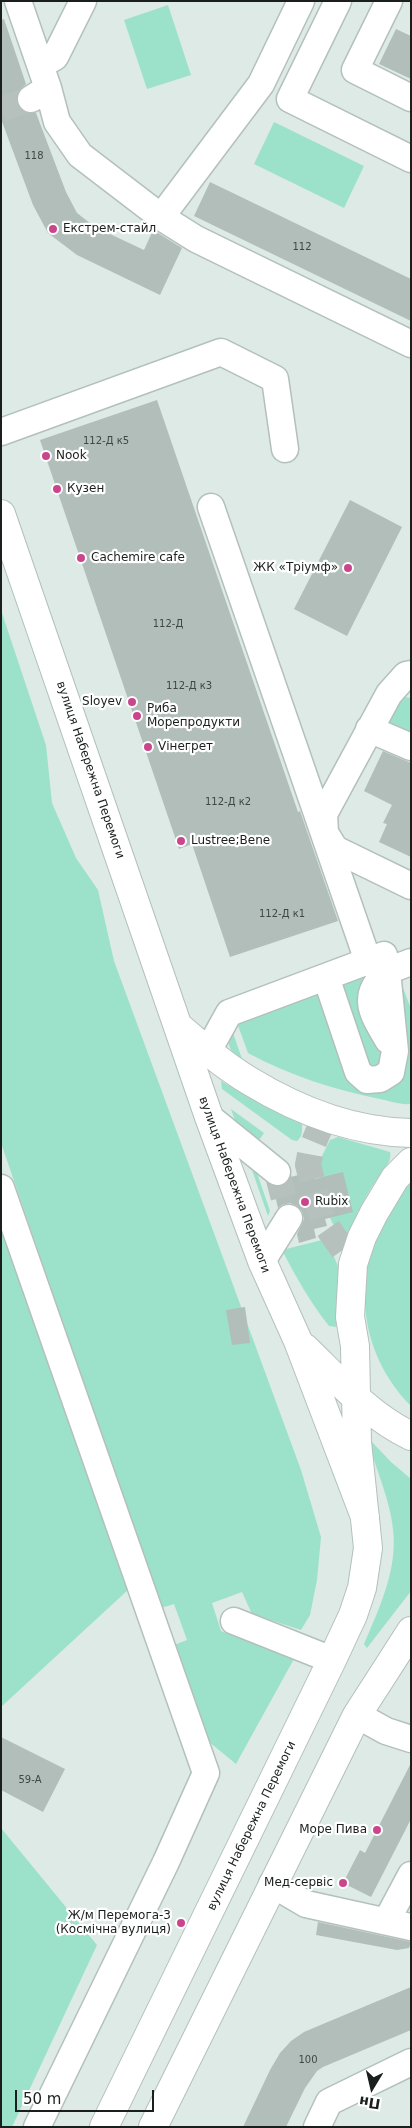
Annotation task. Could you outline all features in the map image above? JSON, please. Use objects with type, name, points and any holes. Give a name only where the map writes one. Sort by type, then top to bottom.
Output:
[{"type":"main road","name":"вулиця Набережна Перемоги","points":[[1,514],[208,1117],[262,1261],[298,1341],[364,1516]]},
{"type":"main road","points":[[177,1025],[249,1081],[324,1118],[387,1133],[411,1133]]},
{"type":"main road","name":"вулиця Набережна Перемоги","points":[[104,2127],[332,1660],[353,1615],[362,1588],[368,1548],[357,1442],[354,1346],[350,1318],[353,1264],[362,1237],[374,1213],[395,1178],[411,1162]]},
{"type":"main road","name":"вулиця Набережна Перемоги","points":[[298,1341],[356,1398],[388,1425],[411,1436]]},
{"type":"main road","name":"вулиця Набережна Перемоги","points":[[354,1346],[367,1378],[399,1421],[411,1430]]},
{"type":"main road","points":[[153,2127],[357,1715],[411,1631]]},
{"type":"street","points":[[18,1],[40,84],[57,122],[80,155],[161,217],[196,239],[411,344]]},
{"type":"street","points":[[40,84],[83,1]]},
{"type":"street","points":[[161,217],[261,84],[301,1]]},
{"type":"street","points":[[290,99],[338,1]]},
{"type":"street","points":[[389,1],[355,70],[411,98]]},
{"type":"street","points":[[261,84],[411,159]]},
{"type":"street","points":[[1,432],[221,352],[275,379],[285,449]]},
{"type":"street","points":[[210,507],[389,965],[395,1051],[393,1066],[386,1076],[380,1079],[367,1080],[358,1072],[326,977]]},
{"type":"street","points":[[411,674],[406,675],[389,694],[324,814],[325,833],[335,849],[411,886]]},
{"type":"street","points":[[369,728],[411,748]]},
{"type":"street","points":[[208,1051],[230,1014],[326,977],[389,965],[411,945]]},
{"type":"street","points":[[208,1117],[277,1172]]},
{"type":"street","points":[[1,1188],[206,1773],[37,2127]]},
{"type":"street","points":[[262,1261],[289,1218]]},
{"type":"street","points":[[234,1621],[332,1660]]},
{"type":"street","points":[[357,1715],[386,1731],[411,1739]]},
{"type":"street","points":[[272,1884],[306,1904],[399,1923],[411,1875]]},
{"type":"street","points":[[317,2127],[329,2102],[411,2062]]},
{"type":"green space","points":[[168,5],[191,75],[147,89],[124,20]]},
{"type":"green space","points":[[274,122],[364,166],[344,208],[254,164]]},
{"type":"green space","points":[[1,610],[46,745],[52,803],[76,858],[98,890],[114,961],[301,1470],[321,1537],[317,1580],[310,1615],[301,1630],[252,1614],[242,1592],[212,1603],[221,1631],[295,1657],[236,1764],[208,1741],[174,1645],[187,1640],[174,1604],[161,1608],[1,1143]]},
{"type":"green space","points":[[398,698],[411,698],[411,736],[387,725]]},
{"type":"green space","points":[[385,964],[390,1057],[372,1075],[339,994],[344,980]]},
{"type":"green space","points":[[397,972],[411,1009],[411,1104],[395,1103],[329,1086],[296,1075],[248,1053],[236,1020],[320,993],[378,1086]]},
{"type":"green space","points":[[231,1027],[242,1059],[229,1046]]},
{"type":"green space","points":[[221,1081],[261,1104],[302,1122],[302,1133],[299,1139],[297,1141],[292,1140],[222,1089]]},
{"type":"green space","points":[[231,1109],[264,1133],[257,1143],[239,1132]]},
{"type":"green space","points":[[338,1137],[390,1152],[388,1163],[362,1205],[346,1239],[339,1233],[330,1217],[318,1171],[318,1164],[330,1140]]},
{"type":"green space","points":[[252,1170],[257,1173],[270,1211],[268,1216]]},
{"type":"green space","points":[[411,1181],[411,1406],[390,1381],[376,1353],[367,1324],[365,1294],[368,1264],[377,1235],[391,1207]]},
{"type":"green space","points":[[1,1230],[94,1486],[129,1589],[1,1707]]},
{"type":"green space","points":[[326,1239],[339,1268],[336,1327],[329,1326],[316,1308],[282,1250]]},
{"type":"green space","points":[[372,1442],[411,1479],[411,1591],[367,1648],[364,1644],[386,1588],[393,1559],[394,1544],[389,1507],[369,1444]]},
{"type":"green space","points":[[1,1828],[97,1945],[12,2127],[1,2127]]},
{"type":"building","points":[[4,19],[26,84],[17,93],[18,107],[25,113],[36,113],[66,192],[77,213],[95,227],[144,250],[153,230],[182,248],[160,295],[77,255],[48,233],[33,205],[1,119],[1,20]]},
{"type":"building","points":[[396,29],[411,36],[411,79],[379,64]]},
{"type":"building","points":[[210,182],[411,279],[411,321],[194,216]]},
{"type":"building","points":[[157,400],[298,812],[300,811],[338,921],[230,957],[192,844],[179,849],[40,440]]},
{"type":"building","name":"ЖК «Тріумф»","points":[[350,500],[402,527],[347,636],[294,609]]},
{"type":"building","points":[[383,751],[411,763],[411,857],[379,842],[387,824],[383,823],[392,805],[364,791]]},
{"type":"building","points":[[313,1171],[315,1179],[343,1172],[353,1212],[325,1219],[327,1226],[314,1229],[316,1238],[299,1243],[297,1234],[304,1219],[302,1211],[290,1203],[278,1208],[273,1186],[282,1186],[291,1177]]},
{"type":"building","points":[[245,1307],[250,1343],[232,1345],[226,1310]]},
{"type":"building","points":[[1,1737],[65,1769],[43,1812],[1,1790]]},
{"type":"building","points":[[411,1763],[411,1819],[371,1897],[343,1883],[360,1850],[365,1853]]},
{"type":"building","points":[[318,1922],[411,1942],[409,1948],[397,1950],[316,1935]]},
{"type":"building","points":[[411,1987],[411,2030],[317,2071],[305,2088],[286,2127],[243,2127],[270,2070],[280,2053],[291,2041],[304,2032]]},
{"type":"tunnel","points":[[1,109],[31,99]]},
{"type":"tunnel","points":[[324,1118],[311,1149],[308,1165],[323,1221],[353,1264]]},
{"type":"tunnel","points":[[277,1172],[289,1218]]},
{"type":"place","name":"Екстрем-стайл","points":[[53,229]]},
{"type":"place","name":"Nook","points":[[46,456]]},
{"type":"place","name":"Кузен","points":[[57,489]]},
{"type":"place","name":"Cachemire cafe","points":[[81,558]]},
{"type":"place","name":"ЖК «Тріумф»","points":[[348,568]]},
{"type":"place","name":"Sloyev","points":[[132,702]]},
{"type":"place","name":"Риба Морепродукти","points":[[137,716]]},
{"type":"place","name":"Vінегрет","points":[[148,747]]},
{"type":"place","name":"Lustree;Bene","points":[[181,841]]},
{"type":"place","name":"Rubix","points":[[305,1202]]},
{"type":"place","name":"Море Пива","points":[[377,1830]]},
{"type":"place","name":"Мед-сервіс","points":[[343,1883]]},
{"type":"place","name":"Ж/м Перемога-3 (Космічна вулиця)","points":[[181,1923]]}]
